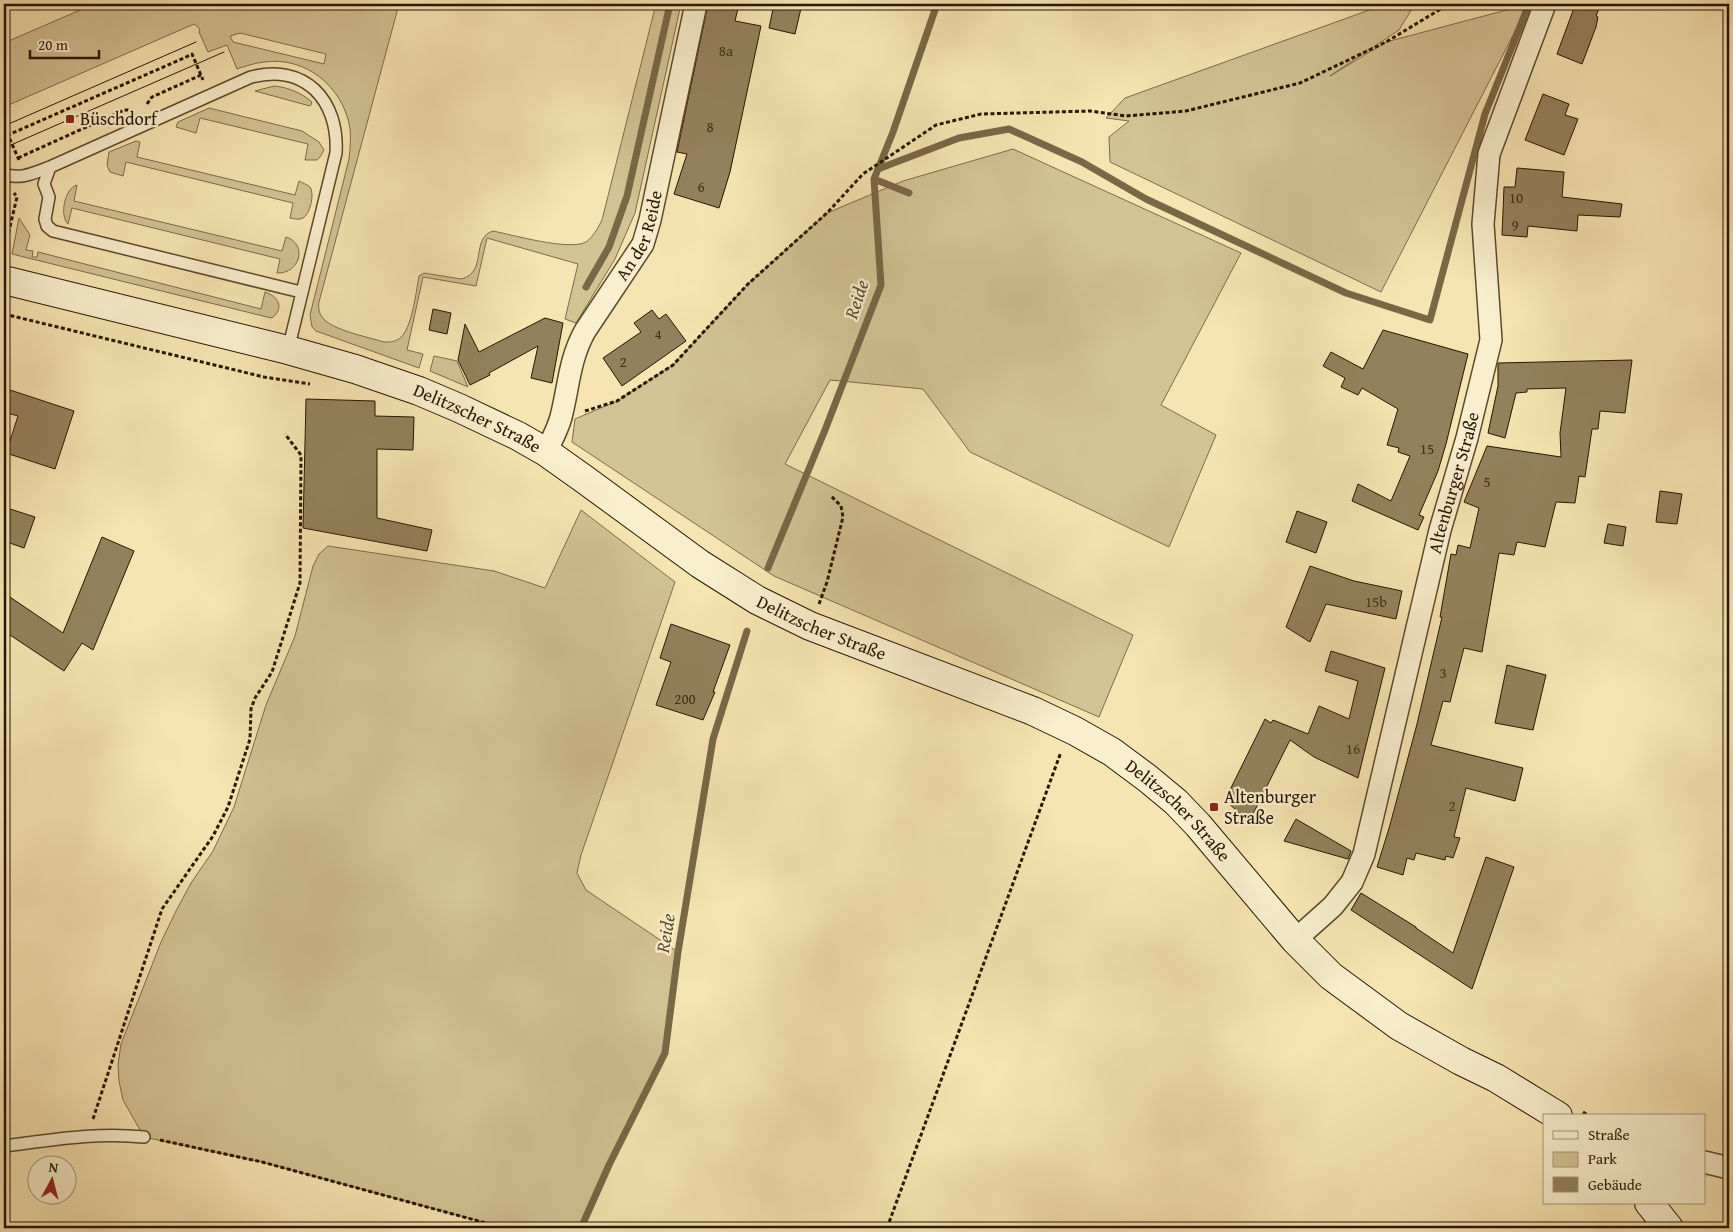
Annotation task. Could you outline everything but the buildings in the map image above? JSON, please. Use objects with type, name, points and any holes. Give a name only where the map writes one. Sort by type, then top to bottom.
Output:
[{"type":"main road","name":"Delitzscher Straße","points":[[4,280],[288,350],[355,369],[419,391],[518,436],[546,452],[700,564],[757,600],[810,626],[1034,711],[1112,752],[1154,784],[1198,825],[1295,940],[1331,976],[1399,1026],[1461,1061],[1496,1078],[1555,1114]]},
{"type":"main road","points":[[1650,1204],[1669,1228]]},
{"type":"street","name":"An der Reide","points":[[546,452],[561,418],[572,359],[578,344],[643,244],[650,220],[696,4]]},
{"type":"street","name":"Altenburger Straße","points":[[1295,940],[1333,906],[1352,882],[1364,854],[1440,530],[1467,438],[1491,340],[1483,224],[1489,154],[1545,4]]},
{"type":"street","points":[[1706,1162],[1729,1168]]},
{"type":"lane","points":[[26,176],[251,77],[261,74],[282,74],[296,78],[310,86],[321,96],[328,107],[336,131],[336,153],[288,350]]},
{"type":"lane","points":[[50,167],[44,184],[49,197],[45,218],[47,226],[53,231],[301,292]]},
{"type":"lane","points":[[7,175],[26,176],[44,184]]},
{"type":"lane","points":[[4,1146],[88,1135],[116,1134],[144,1137]]},
{"type":"path","points":[[561,418],[616,401],[673,365],[748,284],[827,214],[863,174],[936,124],[981,114],[1090,111],[1126,116],[1186,111],[1300,83],[1386,42],[1449,4]]},
{"type":"path","points":[[26,176],[6,136],[192,54],[209,94]]},
{"type":"path","points":[[141,107],[148,104],[152,97],[201,76]]},
{"type":"path","points":[[18,158],[124,110],[134,110]]},
{"type":"path","points":[[4,252],[17,197],[14,192],[7,190],[7,175]]},
{"type":"path","points":[[4,314],[264,377],[314,385]]},
{"type":"path","points":[[88,1135],[162,909],[213,836],[228,807],[250,739],[252,709],[255,698],[272,672],[300,583],[301,455],[285,434]]},
{"type":"path","points":[[810,626],[827,582],[844,517],[841,506],[831,496]]},
{"type":"path","points":[[887,1228],[1062,749],[1070,753]]},
{"type":"path","points":[[144,1137],[262,1162],[504,1228]]},
{"type":"green space","points":[[94,4],[399,4],[319,302],[319,312],[333,326],[388,342],[399,339],[407,328],[413,310],[419,276],[424,273],[461,279],[469,276],[477,263],[482,241],[486,235],[493,231],[567,245],[586,242],[591,238],[602,220],[656,4],[681,4],[635,213],[615,259],[576,323],[565,319],[578,264],[487,238],[476,286],[423,277],[407,350],[423,354],[419,368],[316,331],[312,327],[310,315],[349,159],[350,140],[350,128],[340,100],[320,77],[308,69],[279,61],[261,62],[237,69],[227,45],[208,52],[199,32],[200,29],[194,24],[4,107],[4,43]],"holes":[[[240,33],[326,54],[324,64],[233,42],[230,36]]]},
{"type":"green space","points":[[1386,4],[1415,4],[1399,30],[1330,76],[1386,42],[1529,4],[1381,292],[1110,162],[1109,137],[1129,121],[1106,118],[1125,98]]},
{"type":"green space","points":[[274,86],[299,93],[312,102],[311,105],[255,91]]},
{"type":"green space","points":[[209,108],[302,131],[319,142],[324,150],[317,160],[305,160],[308,144],[200,118],[196,133],[176,127],[178,122]]},
{"type":"green space","points":[[136,141],[140,142],[137,157],[295,195],[299,181],[310,187],[312,199],[310,208],[306,216],[294,219],[290,218],[293,203],[126,162],[123,176],[110,172],[107,165],[109,152]]},
{"type":"green space","points":[[1013,149],[1241,253],[1161,405],[1216,435],[1169,547],[970,452],[923,389],[830,380],[785,464],[1133,635],[1099,717],[774,576],[572,442],[575,419],[617,401],[673,365],[748,284],[827,213],[903,181]]},
{"type":"green space","points":[[77,185],[74,201],[282,251],[286,237],[297,246],[299,252],[296,264],[285,272],[277,273],[280,259],[72,208],[68,224],[64,215],[65,202],[69,191]]},
{"type":"green space","points":[[19,218],[30,235],[26,250],[33,251],[32,257],[37,257],[38,252],[261,309],[265,292],[276,299],[279,306],[278,310],[272,318],[267,317],[12,254]]},
{"type":"green space","points":[[434,356],[457,361],[468,387],[430,371]]},
{"type":"green space","points":[[581,510],[675,582],[581,855],[577,873],[586,890],[678,952],[665,1053],[578,1228],[505,1228],[262,1162],[144,1137],[123,1100],[118,1065],[121,1044],[161,942],[191,883],[213,851],[234,807],[266,705],[295,636],[313,566],[319,554],[328,546],[494,571],[545,588]]},
{"type":"waterway","points":[[586,287],[609,247],[627,196],[670,4]]},
{"type":"waterway","name":"Reide","points":[[768,568],[825,430],[881,285],[874,179],[893,132],[937,4]]},
{"type":"waterway","points":[[878,169],[959,138],[1009,129],[1082,162],[1146,199],[1346,293],[1430,320],[1485,114],[1529,4]]},
{"type":"waterway","points":[[874,179],[909,193]]},
{"type":"waterway","name":"Reide","points":[[581,1228],[609,1165],[665,1053],[678,952],[713,739],[747,631]]},
{"type":"tram line","points":[[4,126],[196,42]]},
{"type":"tram line","points":[[4,148],[224,52]]},
{"type":"place","name":"Büschdorf","points":[[70,119]]},
{"type":"place","name":"Altenburger Straße","points":[[1214,807]]}]
